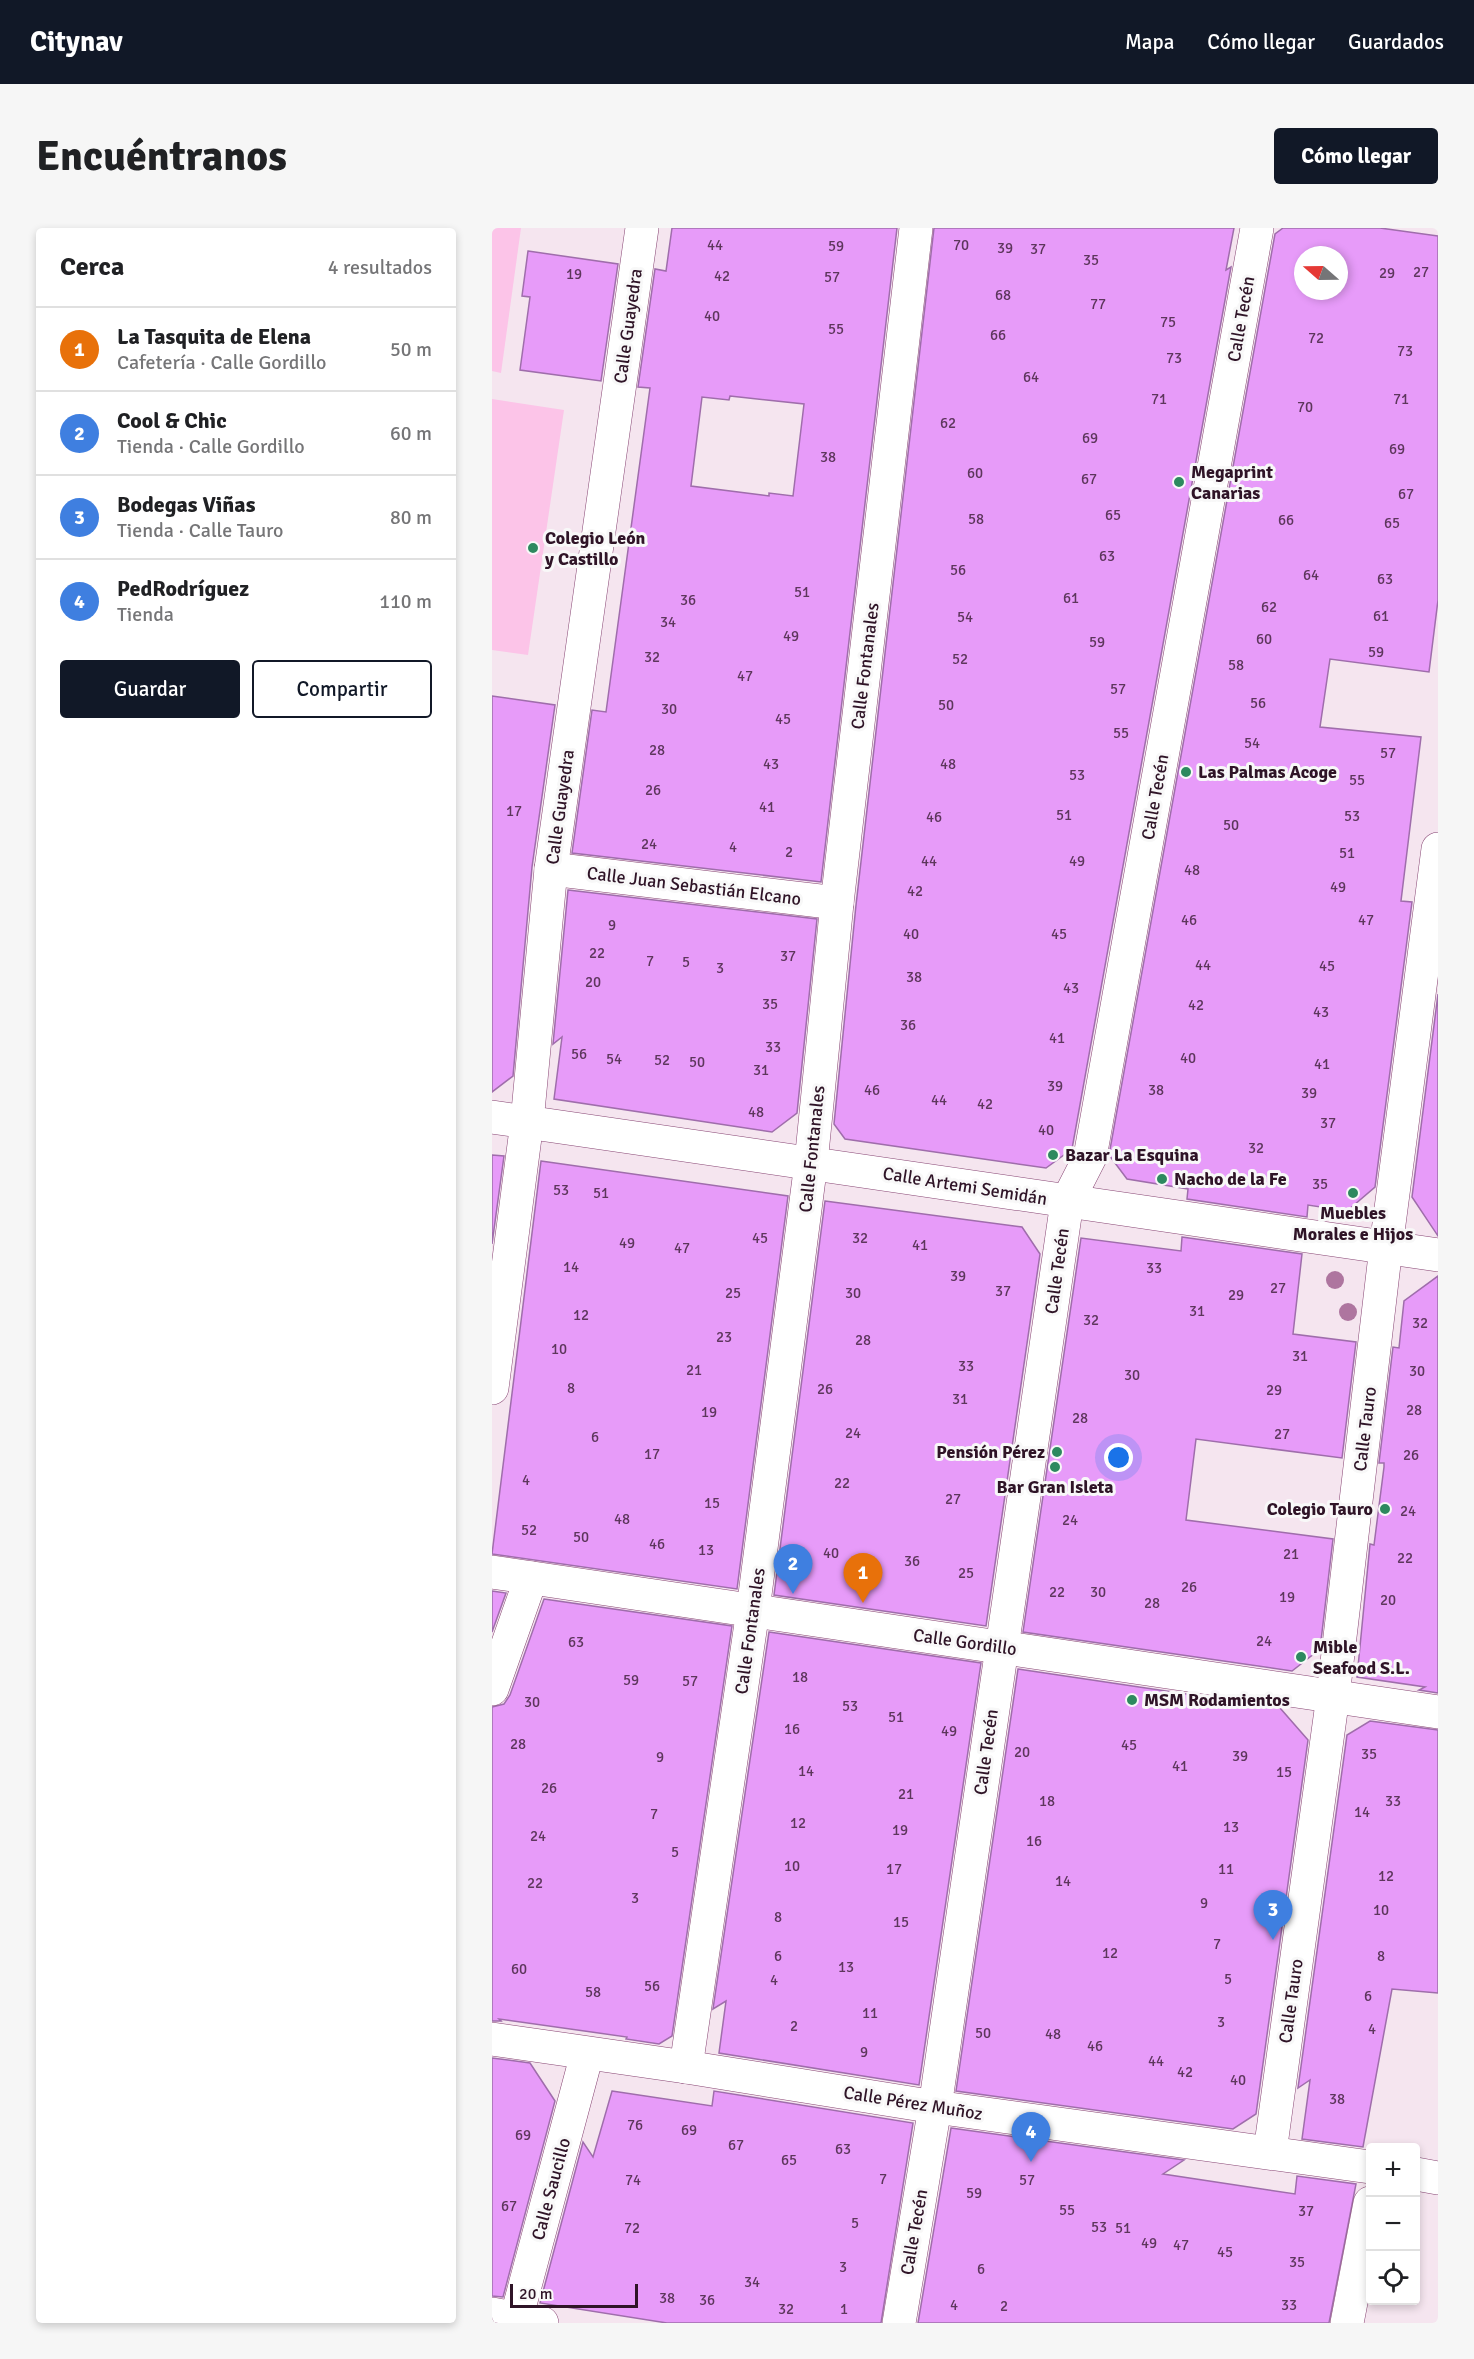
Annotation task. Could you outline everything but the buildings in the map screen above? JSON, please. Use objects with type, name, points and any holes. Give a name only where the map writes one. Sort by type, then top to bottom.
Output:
[{"type":"street","name":"Calle Guayedra","points":[[492,1388],[494,1353],[527,1122],[551,868],[642,228]]},
{"type":"street","name":"Calle Fontanales","points":[[686,2067],[753,1610],[811,1163],[837,903],[916,228]]},
{"type":"street","name":"Calle Tecén","points":[[899,2323],[935,2107],[1067,1202],[1090,1157],[1257,228]]},
{"type":"street","name":"Calle Tauro","points":[[1270,2152],[1333,1696],[1386,1247],[1438,849]]},
{"type":"street","name":"Calle Juan Sebastián Elcano","points":[[551,868],[837,903]]},
{"type":"street","name":"Calle Artemi Semidán","points":[[492,1117],[1438,1255]]},
{"type":"street","name":"Calle Gordillo","points":[[492,1572],[1438,1712]]},
{"type":"street","points":[[492,1689],[531,1578]]},
{"type":"street","name":"Calle Pérez Muñoz","points":[[492,2039],[935,2107],[1366,2166]]},
{"type":"street","name":"Calle Saucillo","points":[[516,2320],[586,2054]]},
{"type":"street","points":[[1420,2175],[1438,2178]]},
{"type":"street","points":[[1347,2323],[1366,2228]]},
{"type":"shaded area","points":[[492,228],[521,228],[501,373],[492,371]]},
{"type":"shaded area","points":[[492,399],[564,410],[528,655],[492,650]]},
{"type":"place","name":"Megaprint Canarias","points":[[1179,482]]},
{"type":"place","name":"Colegio León y Castillo","points":[[533,548]]},
{"type":"place","name":"Las Palmas Acoge","points":[[1186,772]]},
{"type":"place","name":"Bazar La Esquina","points":[[1053,1155]]},
{"type":"place","name":"Nacho de la Fe","points":[[1162,1179]]},
{"type":"place","name":"Muebles Morales e Hijos","points":[[1353,1193]]},
{"type":"place","name":"Pensión Pérez","points":[[1057,1452]]},
{"type":"place","name":"Bar Gran Isleta","points":[[1055,1467]]},
{"type":"place","name":"Colegio Tauro","points":[[1385,1509]]},
{"type":"place","name":"Cool & Chic","points":[[793,1594]]},
{"type":"place","name":"La Tasquita de Elena","points":[[863,1603]]},
{"type":"place","name":"Mible Seafood S.L.","points":[[1301,1657]]},
{"type":"place","name":"MSM Rodamientos","points":[[1132,1700]]},
{"type":"place","name":"Bodegas Viñas","points":[[1273,1940]]},
{"type":"place","name":"PedRodríguez","points":[[1031,2162]]}]
